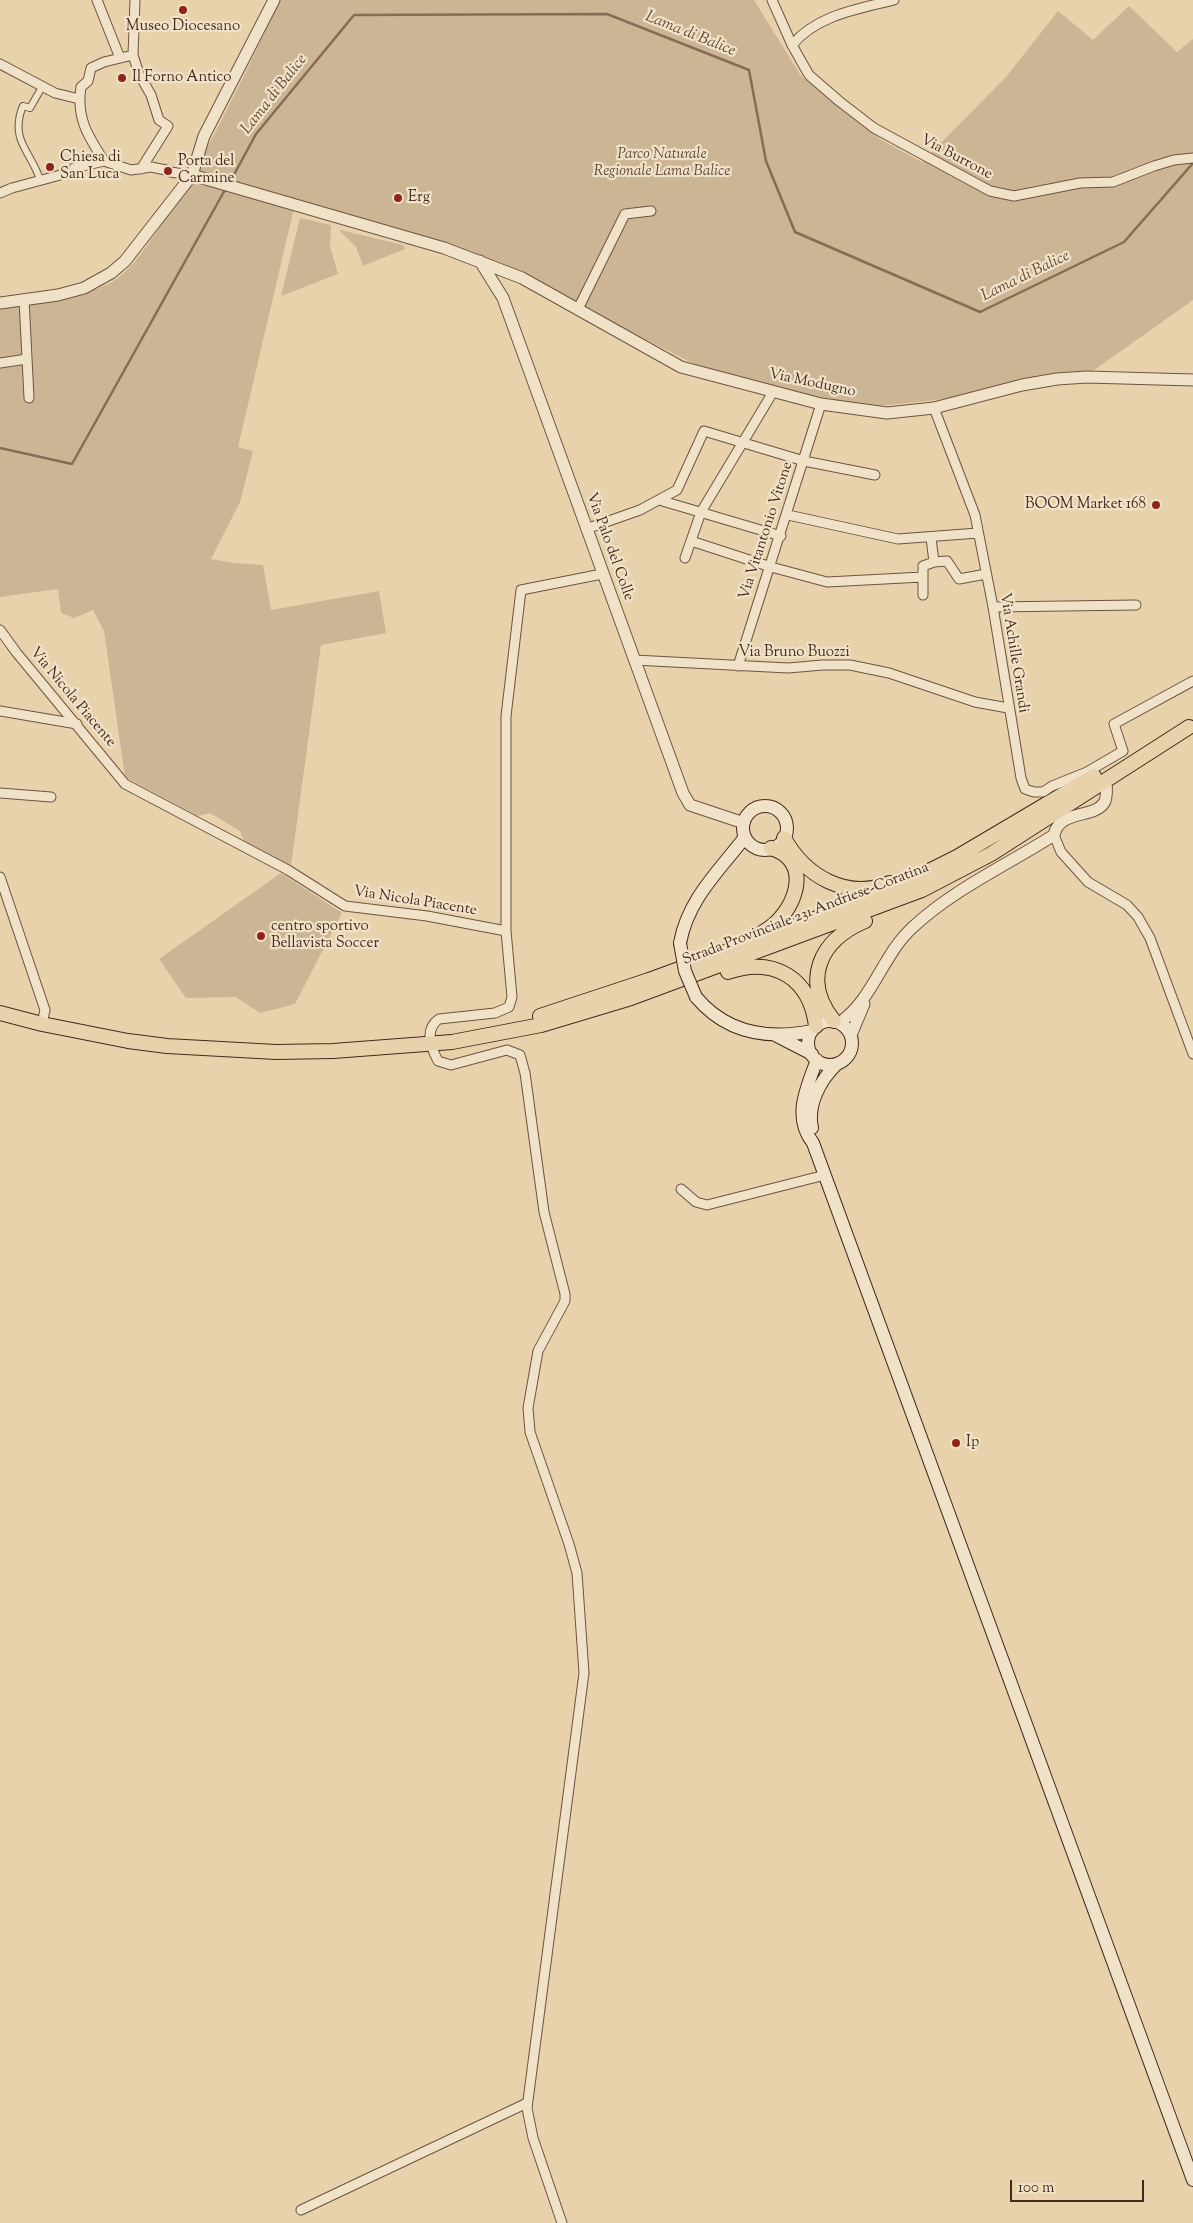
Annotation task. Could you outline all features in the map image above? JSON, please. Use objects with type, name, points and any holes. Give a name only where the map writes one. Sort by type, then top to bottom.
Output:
[{"type":"main road","name":"Strada Provinciale 231 Andriese-Coratina","points":[[0,1013],[42,1024],[128,1041],[167,1046],[224,1050],[333,1051],[430,1042],[452,1042],[483,1037],[582,1014],[735,961],[905,897],[984,858],[1191,726]]},
{"type":"main road","name":"Strada Provinciale 231 Andriese-Coratina","points":[[430,1042],[451,1035],[537,1017],[612,993],[885,893],[934,870],[1078,786],[1191,726]]},
{"type":"main road","points":[[758,807],[773,808],[779,811],[786,824],[784,838],[778,846],[765,850],[749,841],[745,820],[758,807]]},
{"type":"main road","points":[[813,1143],[811,1114],[813,1103],[823,1081],[837,1064],[843,1061],[851,1049],[851,1036],[848,1030],[837,1022],[821,1001],[817,988],[817,974],[820,961],[835,938],[858,924],[915,900],[974,870],[1004,852],[1052,814]]},
{"type":"main road","points":[[784,838],[796,857],[815,874],[846,887],[865,888],[887,884],[1024,818]]},
{"type":"main road","points":[[749,841],[722,865],[696,899],[688,916],[680,943],[685,972],[696,997],[715,1016],[728,1024],[749,1031],[775,1035],[814,1029],[822,1023],[837,1022]]},
{"type":"main road","points":[[612,993],[704,953],[775,926],[788,912],[795,898],[796,883],[791,862],[783,853],[772,848]]},
{"type":"main road","points":[[582,1014],[633,1006],[749,966],[764,967],[790,976],[800,984],[811,1001],[814,1029],[808,1043],[814,1057],[802,1108],[808,1136],[813,1143],[825,1175],[1193,2180]]},
{"type":"main road","points":[[775,1035],[826,1064],[837,1064]]},
{"type":"street","points":[[97,0],[118,59]]},
{"type":"street","points":[[135,0],[133,55],[138,74],[151,95],[159,120],[166,124],[168,128],[141,169]]},
{"type":"street","points":[[0,303],[84,288],[110,273],[125,261],[192,175],[204,136],[274,0]]},
{"type":"street","name":"Via Burrone","points":[[772,0],[792,45],[809,75],[874,128],[990,192],[1014,196],[1080,184],[1113,182],[1154,166],[1174,160],[1193,158]]},
{"type":"street","points":[[792,45],[807,30],[830,18],[894,0]]},
{"type":"street","points":[[104,161],[89,136],[80,115],[79,99],[81,87],[88,82],[91,68],[133,55]]},
{"type":"street","points":[[0,64],[55,93],[79,99]]},
{"type":"street","points":[[40,180],[36,166],[24,148],[17,126],[23,106],[30,108],[42,87]]},
{"type":"street","points":[[74,168],[104,161],[131,170],[151,167],[192,175]]},
{"type":"street","points":[[0,193],[64,174]]},
{"type":"street","name":"Via Modugno","points":[[192,175],[480,261],[511,273],[681,367],[821,404],[887,413],[934,408],[1022,385],[1057,379],[1087,376],[1193,380]]},
{"type":"street","points":[[578,309],[625,214],[651,211]]},
{"type":"street","name":"Via Palo del Colle","points":[[480,261],[503,298]]},
{"type":"street","name":"Via Palo del Colle","points":[[511,273],[500,278],[498,285],[683,794],[690,805],[745,820]]},
{"type":"street","points":[[24,299],[29,398]]},
{"type":"street","points":[[0,363],[27,359]]},
{"type":"street","points":[[685,558],[701,512],[773,392]]},
{"type":"street","name":"Via Vitantonio Vitone","points":[[738,666],[788,515],[821,404]]},
{"type":"street","name":"Via Achille Grandi","points":[[934,408],[975,515],[993,607],[1008,708],[1021,778],[1025,789],[1043,792],[1052,786],[1087,772],[1122,751],[1114,724],[1193,681]]},
{"type":"street","points":[[586,529],[640,510],[677,490],[704,431],[804,461],[875,475]]},
{"type":"street","points":[[658,500],[781,536]]},
{"type":"street","points":[[788,515],[898,539],[978,533]]},
{"type":"street","points":[[931,538],[934,562]]},
{"type":"street","points":[[691,541],[771,567],[828,582],[923,577]]},
{"type":"street","points":[[923,595],[923,566],[934,562],[947,561],[959,579],[986,574]]},
{"type":"street","points":[[562,2223],[528,2121],[527,2103],[584,1673],[577,1573],[569,1544],[530,1432],[528,1408],[538,1351],[565,1301],[565,1294],[544,1212],[525,1072],[520,1055],[508,1050],[451,1065],[438,1061],[430,1042],[433,1025],[439,1019],[495,1014],[509,1006],[512,998],[506,931],[506,716],[521,590],[602,574]]},
{"type":"street","points":[[993,607],[1136,605]]},
{"type":"street","name":"Via Nicola Piacente","points":[[0,630],[125,784],[288,870],[345,906],[427,916],[506,931]]},
{"type":"street","name":"Via Bruno Buozzi","points":[[634,660],[788,668],[850,665],[889,673],[975,702],[1008,708]]},
{"type":"street","points":[[0,712],[77,724]]},
{"type":"street","points":[[1078,786],[1087,772]]},
{"type":"street","points":[[1106,780],[1105,802],[1094,810],[1070,817],[1055,830],[1054,836],[1061,852],[1088,882],[1126,905],[1138,917],[1150,938],[1193,1054]]},
{"type":"street","points":[[0,792],[51,797]]},
{"type":"street","points":[[851,1036],[865,1000],[889,956],[913,927],[959,892],[1054,836]]},
{"type":"street","points":[[0,877],[45,1010],[42,1024]]},
{"type":"street","points":[[837,1022],[856,1010],[865,1000]]},
{"type":"street","points":[[681,1190],[696,1202],[707,1205],[825,1175]]},
{"type":"street","points":[[300,2210],[527,2103]]},
{"type":"green space","name":"Parco Naturale Regionale Lama Balice","points":[[280,0],[754,0],[801,76],[883,141],[922,162],[1006,77],[1058,11],[1093,40],[1129,6],[1177,52],[1193,39],[1193,300],[1090,373],[945,399],[850,409],[714,374],[501,266],[295,204],[238,447],[253,451],[240,502],[211,559],[263,565],[271,610],[379,591],[386,633],[321,645],[291,866],[244,841],[240,831],[210,813],[198,816],[125,777],[104,631],[93,610],[74,618],[61,613],[58,589],[0,597],[0,303],[55,298],[82,293],[108,284],[130,267],[154,235],[209,145]]},
{"type":"green space","points":[[300,218],[331,225],[330,246],[338,274],[281,296]]},
{"type":"green space","points":[[341,230],[403,245],[405,249],[363,266],[356,247]]},
{"type":"green space","name":"centro sportivo Bellavista Soccer","points":[[281,873],[342,913],[295,1004],[260,1013],[236,997],[186,998],[159,959]]},
{"type":"waterway","name":"Lama di Balice","points":[[230,182],[256,134],[354,15],[607,14],[749,70],[766,161],[795,232],[980,312],[1124,242],[1193,163]]},
{"type":"waterway","name":"Lama di Balice","points":[[0,448],[72,464],[226,188]]},
{"type":"place","name":"Museo Diocesano","points":[[183,10]]},
{"type":"place","name":"Il Forno Antico","points":[[122,78]]},
{"type":"place","name":"Chiesa di San Luca","points":[[50,167]]},
{"type":"place","name":"Porta del Carmine","points":[[168,171]]},
{"type":"place","name":"Erg","points":[[398,198]]},
{"type":"place","name":"BOOM Market 168","points":[[1156,505]]},
{"type":"place","name":"centro sportivo Bellavista Soccer","points":[[261,936]]},
{"type":"place","name":"Ip","points":[[956,1443]]}]
